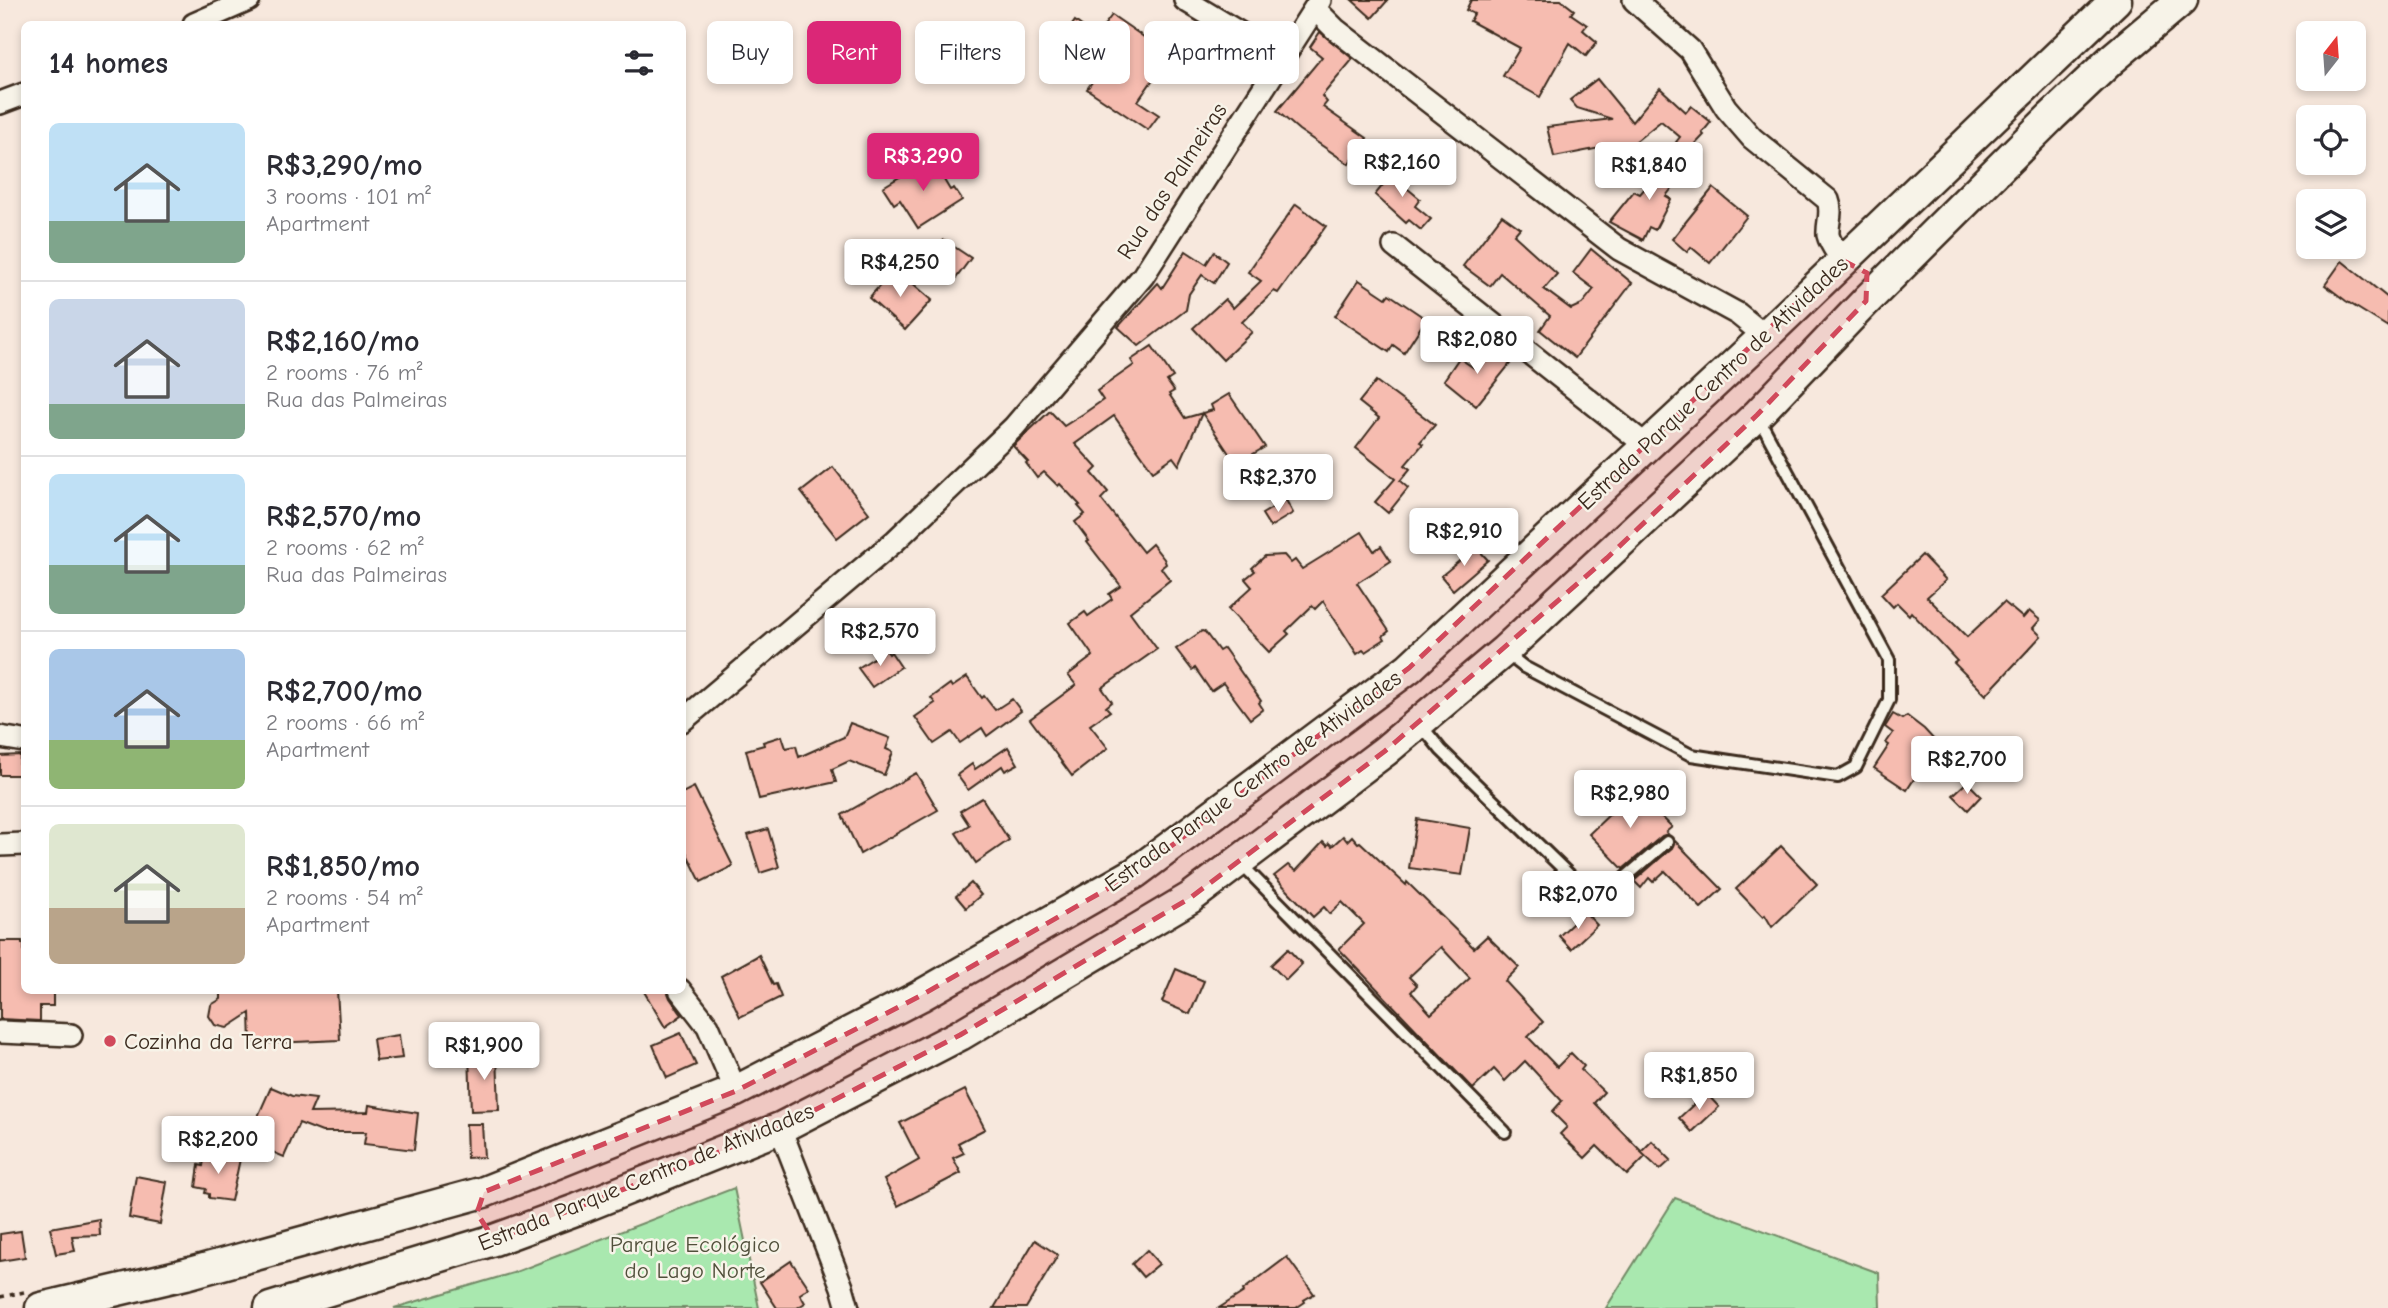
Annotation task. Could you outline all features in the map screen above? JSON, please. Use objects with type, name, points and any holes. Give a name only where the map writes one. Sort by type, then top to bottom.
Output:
[{"type":"main road","name":"Estrada Parque Centro de Atividades","points":[[41,1308],[186,1274],[484,1192],[736,1091],[920,996],[1135,873],[1409,668],[1765,335],[2116,0]]},
{"type":"main road","name":"Estrada Parque Centro de Atividades","points":[[270,1308],[494,1240],[780,1128],[960,1035],[1190,898],[1385,751],[1504,651],[1757,415],[1866,301],[2051,117],[2112,59],[2182,0]]},
{"type":"main road","points":[[1842,260],[1860,265],[1867,273],[1870,292],[1866,301]]},
{"type":"main road","points":[[484,1192],[477,1213],[485,1233],[494,1240]]},
{"type":"street","points":[[201,21],[249,0]]},
{"type":"street","points":[[1185,0],[1220,21]]},
{"type":"street","points":[[1634,0],[1690,50],[1726,108],[1752,138],[1828,200],[1832,210],[1829,239],[1842,260]]},
{"type":"street","name":"Rua das Palmeiras","points":[[1299,34],[1317,5],[1335,29],[1619,248],[1738,314],[1765,335]]},
{"type":"street","name":"Rua das Palmeiras","points":[[686,718],[895,541],[1014,427],[1143,276],[1267,84]]},
{"type":"street","points":[[0,103],[21,95]]},
{"type":"street","points":[[1394,246],[1647,446]]},
{"type":"street","points":[[0,737],[21,740]]},
{"type":"street","points":[[0,845],[21,844]]},
{"type":"street","points":[[683,994],[708,1026],[736,1091]]},
{"type":"street","points":[[0,1032],[71,1035]]},
{"type":"street","points":[[780,1128],[848,1308]]},
{"type":"lane","points":[[1504,651],[1524,667],[1691,755],[1838,777],[1856,767],[1889,700],[1889,660],[1757,415]]},
{"type":"lane","points":[[1419,723],[1441,750],[1588,893],[1607,893],[1667,842]]},
{"type":"lane","points":[[1238,861],[1505,1132]]},
{"type":"highlighted area","points":[[1842,260],[1867,273],[1866,301],[1757,415],[1607,558],[1385,751],[1190,898],[960,1035],[780,1128],[494,1240],[477,1213],[484,1192],[736,1091],[920,996],[1135,873],[1409,668]]},
{"type":"green space","name":"Parque Ecológico do Lago Norte","points":[[734,1188],[759,1308],[394,1308],[513,1273]]},
{"type":"green space","points":[[1675,1198],[1879,1273],[1880,1308],[1606,1308]]},
{"type":"building","points":[[1352,0],[1388,0],[1372,18]]},
{"type":"building","points":[[1471,0],[1561,0],[1574,10],[1571,14],[1587,25],[1583,30],[1597,42],[1586,56],[1570,43],[1540,97],[1503,76],[1520,48],[1470,21],[1474,14],[1466,10]]},
{"type":"building","points":[[1112,15],[1121,21],[1107,21]]},
{"type":"building","points":[[1130,27],[1144,37],[1144,84],[1150,84],[1138,101],[1159,115],[1148,130],[1087,89],[1091,84],[1130,84]]},
{"type":"building","points":[[1320,32],[1353,59],[1322,96],[1327,102],[1323,107],[1367,138],[1349,164],[1299,130],[1277,111],[1322,57],[1310,47]]},
{"type":"building","points":[[1597,79],[1632,122],[1660,88],[1686,112],[1691,106],[1711,122],[1702,133],[1704,135],[1688,152],[1676,142],[1680,137],[1661,121],[1615,158],[1605,147],[1554,157],[1547,127],[1612,119],[1577,108],[1570,100]]},
{"type":"building","points":[[1672,157],[1687,169],[1666,196],[1671,199],[1655,230],[1649,227],[1643,240],[1609,222],[1634,191],[1640,194]]},
{"type":"building","points":[[931,158],[950,190],[954,188],[962,200],[918,228],[900,200],[894,204],[883,187]]},
{"type":"building","points":[[1399,165],[1410,175],[1402,184],[1420,199],[1415,206],[1431,219],[1421,230],[1409,220],[1406,223],[1375,195]]},
{"type":"building","points":[[1713,188],[1747,216],[1710,263],[1691,247],[1687,252],[1672,239]]},
{"type":"building","points":[[1296,204],[1326,226],[1278,293],[1274,291],[1242,322],[1252,332],[1223,360],[1193,328],[1225,299],[1233,308],[1261,281],[1248,272]]},
{"type":"building","points":[[1502,215],[1520,228],[1514,235],[1557,274],[1544,289],[1571,309],[1582,304],[1594,289],[1573,273],[1591,249],[1632,283],[1575,358],[1540,330],[1550,316],[1500,273],[1490,286],[1463,266]]},
{"type":"building","points":[[944,240],[971,258],[954,281],[927,260]]},
{"type":"building","points":[[1186,251],[1206,264],[1214,252],[1227,262],[1214,283],[1202,275],[1189,294],[1186,310],[1139,346],[1118,327],[1158,283],[1162,288]]},
{"type":"building","points":[[2342,261],[2388,298],[2388,327],[2325,285]]},
{"type":"building","points":[[895,268],[932,300],[905,330],[869,298]]},
{"type":"building","points":[[1359,280],[1386,298],[1389,294],[1426,319],[1404,353],[1393,345],[1389,352],[1335,316]]},
{"type":"building","points":[[1152,346],[1173,377],[1167,381],[1174,391],[1169,394],[1185,418],[1202,413],[1179,465],[1173,457],[1153,471],[1114,416],[1075,444],[1097,468],[1092,473],[1108,492],[1101,499],[1143,552],[1152,544],[1164,559],[1166,564],[1161,568],[1170,580],[1130,612],[1157,649],[1102,688],[1112,702],[1106,707],[1110,711],[1090,725],[1108,748],[1072,776],[1030,719],[1076,685],[1068,675],[1093,656],[1070,623],[1085,612],[1088,616],[1112,599],[1109,594],[1121,586],[1075,522],[1085,514],[1078,506],[1080,505],[1044,472],[1037,478],[1026,463],[1028,462],[1013,446],[1050,411],[1064,426],[1103,400],[1097,391],[1134,365],[1131,360]]},
{"type":"building","points":[[1490,348],[1510,364],[1476,406],[1444,380],[1459,358],[1474,368]]},
{"type":"building","points":[[1376,381],[1435,425],[1405,465],[1410,469],[1400,481],[1408,488],[1388,513],[1375,502],[1395,479],[1356,448],[1379,418],[1359,402]]},
{"type":"building","points":[[1229,394],[1265,447],[1236,464],[1202,413],[1213,410],[1211,405]]},
{"type":"building","points":[[833,467],[869,513],[837,538],[801,492]]},
{"type":"building","points":[[1286,500],[1293,513],[1270,527],[1262,514]]},
{"type":"building","points":[[1362,532],[1374,551],[1381,546],[1391,561],[1357,583],[1389,631],[1383,636],[1385,639],[1365,652],[1363,650],[1357,654],[1323,601],[1315,609],[1312,606],[1286,631],[1289,634],[1269,652],[1228,609],[1252,587],[1245,579],[1255,571],[1252,568],[1265,556],[1284,555],[1291,563],[1295,560],[1302,569]]},
{"type":"building","points":[[1476,547],[1488,560],[1453,590],[1441,576]]},
{"type":"building","points":[[1922,555],[1946,580],[1927,597],[1967,637],[2004,602],[2023,618],[2029,611],[2040,620],[2033,628],[2041,636],[1986,695],[1954,663],[1957,661],[1911,612],[1909,615],[1897,603],[1893,607],[1881,594]]},
{"type":"building","points":[[1202,631],[1219,651],[1224,648],[1261,701],[1259,703],[1263,709],[1250,719],[1223,683],[1211,691],[1195,668],[1192,670],[1176,649]]},
{"type":"building","points":[[886,650],[889,654],[891,652],[901,667],[872,687],[858,668]]},
{"type":"building","points":[[967,677],[982,698],[984,696],[995,710],[1012,699],[1021,711],[987,736],[982,728],[960,743],[952,732],[934,744],[915,717],[935,703],[931,698],[950,684],[952,687]]},
{"type":"building","points":[[1893,714],[1902,719],[1907,716],[1937,743],[1907,790],[1874,768],[1889,745],[1886,743],[1893,733],[1885,727]]},
{"type":"building","points":[[850,723],[890,738],[886,749],[893,752],[884,775],[849,761],[832,769],[836,782],[759,799],[746,750],[782,736],[786,748],[796,746],[799,757],[844,737]]},
{"type":"building","points":[[1008,747],[1018,764],[1005,771],[1002,766],[968,790],[957,775],[972,764],[975,769]]},
{"type":"building","points":[[20,755],[19,775],[0,775],[0,756]]},
{"type":"building","points":[[916,773],[938,810],[860,854],[842,815]]},
{"type":"building","points":[[1967,782],[1981,796],[1968,810],[1953,795]]},
{"type":"building","points":[[694,787],[733,866],[701,882],[686,852],[686,791]]},
{"type":"building","points":[[1635,790],[1672,827],[1666,832],[1668,834],[1662,836],[1623,869],[1589,834]]},
{"type":"building","points":[[982,798],[1009,840],[976,863],[956,833],[969,825],[960,811]]},
{"type":"building","points":[[1417,819],[1470,828],[1462,875],[1409,868]]},
{"type":"building","points":[[768,829],[779,867],[760,873],[748,835]]},
{"type":"building","points":[[1343,836],[1347,841],[1352,836],[1406,885],[1407,882],[1474,948],[1487,936],[1519,967],[1505,981],[1543,1022],[1528,1037],[1557,1067],[1571,1053],[1584,1066],[1581,1070],[1604,1092],[1594,1103],[1646,1156],[1627,1175],[1597,1146],[1585,1158],[1560,1134],[1567,1127],[1552,1112],[1562,1101],[1525,1061],[1505,1081],[1494,1069],[1473,1089],[1339,949],[1364,924],[1342,902],[1330,914],[1324,907],[1313,917],[1274,876],[1288,865],[1296,871],[1323,842],[1332,846]],"holes":[[[1441,947],[1470,978],[1431,1014],[1411,992],[1417,985],[1409,977]]]},
{"type":"building","points":[[1675,841],[1722,889],[1701,908],[1665,871],[1653,882],[1649,878],[1641,888],[1634,881],[1672,848]]},
{"type":"building","points":[[1781,846],[1817,884],[1772,927],[1765,915],[1763,917],[1736,889]]},
{"type":"building","points":[[971,883],[981,895],[966,908],[956,896]]},
{"type":"building","points":[[1585,912],[1597,925],[1571,949],[1559,936]]},
{"type":"building","points":[[0,941],[21,941],[21,994],[53,994],[53,1006],[40,1006],[40,1021],[0,1019]]},
{"type":"building","points":[[1288,949],[1302,964],[1286,980],[1271,965]]},
{"type":"building","points":[[759,955],[781,997],[740,1017],[721,976]]},
{"type":"building","points":[[1176,969],[1204,981],[1190,1014],[1162,1002]]},
{"type":"building","points":[[221,994],[337,994],[340,1040],[251,1044],[250,1013],[227,1028],[215,1025],[209,1016],[211,1005],[221,999]]},
{"type":"building","points":[[645,994],[668,994],[682,1015],[665,1027]]},
{"type":"building","points":[[681,1033],[696,1065],[667,1078],[653,1045]]},
{"type":"building","points":[[399,1035],[402,1058],[376,1061],[373,1039]]},
{"type":"building","points":[[469,1054],[497,1054],[499,1110],[471,1111]]},
{"type":"building","points":[[271,1087],[292,1096],[316,1099],[310,1113],[368,1112],[369,1105],[418,1113],[414,1150],[364,1144],[366,1132],[322,1132],[299,1123],[284,1157],[247,1141]]},
{"type":"building","points":[[965,1090],[985,1129],[958,1143],[964,1153],[953,1158],[961,1173],[898,1206],[884,1180],[919,1160],[900,1123]]},
{"type":"building","points":[[1706,1093],[1719,1107],[1692,1132],[1679,1118]]},
{"type":"building","points":[[466,1124],[482,1124],[484,1157],[467,1158]]},
{"type":"building","points":[[1652,1141],[1671,1160],[1660,1170],[1641,1152]]},
{"type":"building","points":[[205,1153],[240,1159],[231,1201],[209,1198],[209,1194],[205,1193],[206,1189],[196,1187],[199,1165],[203,1166]]},
{"type":"building","points":[[136,1176],[167,1182],[160,1224],[129,1218]]},
{"type":"building","points":[[99,1219],[100,1235],[72,1236],[75,1251],[56,1254],[50,1228]]},
{"type":"building","points":[[21,1231],[25,1257],[0,1261],[0,1234]]},
{"type":"building","points":[[1035,1240],[1058,1255],[1026,1308],[994,1308]]},
{"type":"building","points":[[1147,1250],[1159,1264],[1143,1277],[1132,1264]]},
{"type":"building","points":[[1287,1257],[1314,1294],[1304,1300],[1305,1302],[1296,1308],[1219,1308],[1244,1292],[1243,1290]]},
{"type":"building","points":[[791,1261],[809,1288],[800,1294],[805,1303],[797,1308],[777,1308],[760,1282]]},
{"type":"place","name":"Cozinha da Terra","points":[[110,1041]]}]
